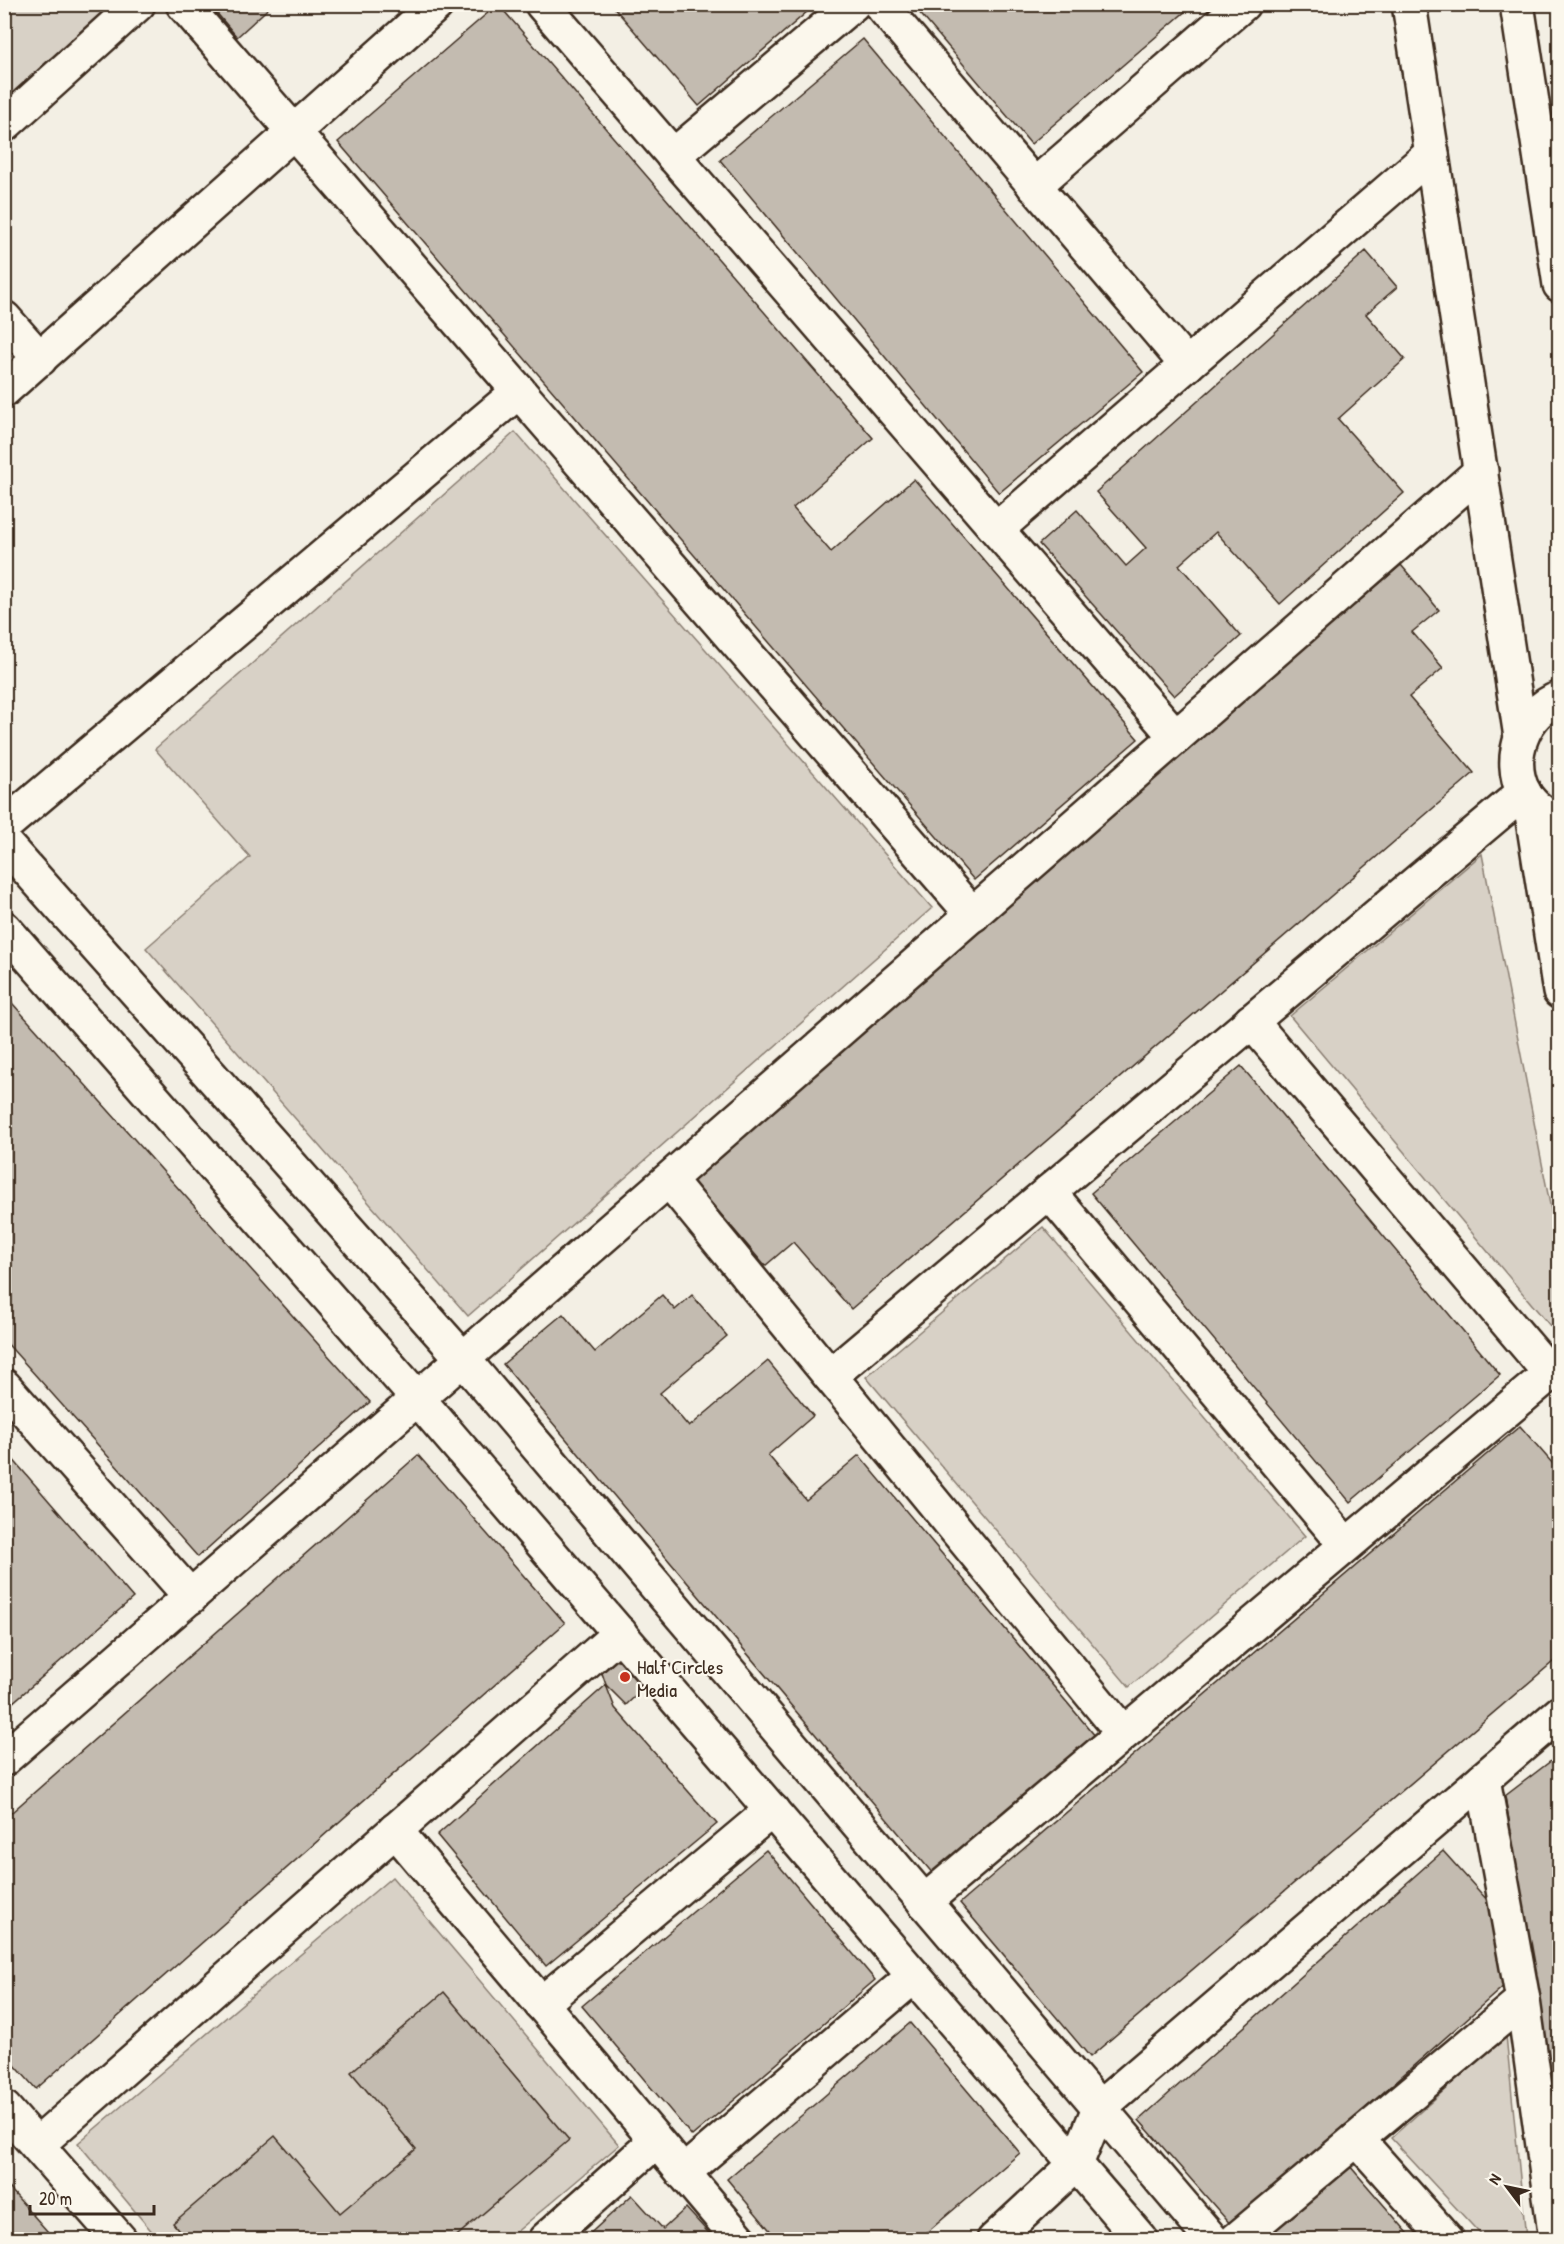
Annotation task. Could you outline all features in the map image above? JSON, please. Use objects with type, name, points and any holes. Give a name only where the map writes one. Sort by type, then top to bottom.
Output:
[{"type":"street","points":[[4,125],[138,4]]},
{"type":"street","points":[[183,4],[973,915]]},
{"type":"street","points":[[4,390],[437,4]]},
{"type":"street","points":[[542,4],[1176,737]]},
{"type":"street","points":[[673,156],[853,4]]},
{"type":"street","points":[[880,4],[1187,365]]},
{"type":"street","points":[[1034,186],[1243,4]]},
{"type":"street","points":[[1409,4],[1521,737]]},
{"type":"street","points":[[1516,4],[1560,285]]},
{"type":"street","points":[[997,530],[1432,153]]},
{"type":"street","points":[[4,318],[40,359]]},
{"type":"street","points":[[4,826],[519,391]]},
{"type":"street","points":[[4,1759],[1480,471]]},
{"type":"street","points":[[1560,698],[1553,700],[1533,716],[1521,737],[1516,764],[1527,796],[1560,992]]},
{"type":"street","points":[[1527,796],[1538,810],[1560,823]]},
{"type":"street","points":[[830,1376],[1251,1021],[1527,796]]},
{"type":"street","points":[[4,843],[463,1359],[1212,2240]]},
{"type":"street","points":[[4,928],[418,1398],[1141,2240]]},
{"type":"street","points":[[924,1902],[1555,1369],[1251,1021]]},
{"type":"street","points":[[669,1180],[1123,1733]]},
{"type":"street","points":[[1048,1192],[1346,1545]]},
{"type":"street","points":[[4,1386],[191,1597]]},
{"type":"street","points":[[37,2145],[620,1633]]},
{"type":"street","points":[[993,2240],[1076,2164],[1099,2108],[1560,1713]]},
{"type":"street","points":[[1484,1779],[1523,2000],[1556,2240]]},
{"type":"street","points":[[541,2004],[772,1810]]},
{"type":"street","points":[[395,1830],[740,2240]]},
{"type":"street","points":[[683,2173],[914,1976]]},
{"type":"street","points":[[1236,2240],[1523,2000]]},
{"type":"street","points":[[4,2108],[120,2240]]},
{"type":"street","points":[[1357,2139],[1447,2240]]},
{"type":"street","points":[[545,2240],[656,2141]]},
{"type":"shaded area","points":[[5,4],[112,4],[112,5],[5,99]]},
{"type":"shaded area","points":[[515,432],[932,908],[468,1316],[146,948],[250,857],[155,749]]},
{"type":"shaded area","points":[[1482,854],[1559,1251],[1559,1322],[1551,1327],[1290,1016]]},
{"type":"shaded area","points":[[1043,1227],[1305,1536],[1129,1687],[866,1377]]},
{"type":"shaded area","points":[[392,1877],[619,2145],[508,2239],[159,2240],[78,2143]]},
{"type":"shaded area","points":[[1506,2035],[1526,2239],[1485,2239],[1391,2138]]},
{"type":"building","points":[[209,4],[273,4],[237,37]]},
{"type":"building","points":[[498,4],[873,438],[793,508],[831,552],[914,479],[1138,739],[974,880],[338,142]]},
{"type":"building","points":[[611,4],[816,4],[699,106]]},
{"type":"building","points":[[912,4],[1194,4],[1031,144]]},
{"type":"building","points":[[863,39],[1143,372],[999,493],[720,160]]},
{"type":"building","points":[[1366,251],[1397,287],[1366,314],[1405,359],[1338,419],[1404,493],[1280,604],[1216,532],[1179,565],[1241,636],[1174,696],[1039,544],[1077,510],[1126,566],[1146,548],[1096,492]]},
{"type":"building","points":[[1401,565],[1439,610],[1412,632],[1443,668],[1409,697],[1474,773],[851,1309],[793,1242],[765,1266],[689,1177]]},
{"type":"building","points":[[4,994],[370,1402],[198,1557],[4,1340]]},
{"type":"building","points":[[1241,1066],[1500,1375],[1350,1502],[1091,1193]]},
{"type":"building","points":[[662,1295],[675,1310],[692,1295],[727,1336],[660,1393],[689,1427],[768,1361],[813,1416],[768,1455],[806,1500],[859,1455],[1096,1737],[934,1875],[503,1364],[563,1314],[595,1352]]},
{"type":"building","points":[[1520,1426],[1560,1472],[1560,1582],[1556,1585],[1560,1589],[1560,1656],[1090,2057],[960,1903]]},
{"type":"building","points":[[4,1449],[133,1598],[4,1710]]},
{"type":"building","points":[[418,1455],[565,1623],[36,2089],[4,2053],[4,1819]]},
{"type":"building","name":"Half Circles Media","points":[[625,1653],[650,1682],[626,1705],[606,1685],[602,1673]]},
{"type":"building","points":[[606,1685],[615,1708],[717,1824],[546,1966],[437,1835]]},
{"type":"building","points":[[1560,1754],[1560,2132],[1505,1796]]},
{"type":"building","points":[[766,1850],[875,1980],[692,2136],[582,2006]]},
{"type":"building","points":[[1443,1851],[1489,1902],[1505,1985],[1232,2226],[1139,2120]]},
{"type":"building","points":[[444,1992],[569,2140],[452,2240],[187,2240],[173,2223],[275,2136],[340,2213],[416,2149],[351,2072]]},
{"type":"building","points":[[910,2023],[1020,2153],[918,2240],[778,2240],[727,2179]]},
{"type":"building","points":[[1349,2165],[1414,2240],[1258,2240]]},
{"type":"building","points":[[4,2182],[55,2240],[4,2240]]},
{"type":"building","points":[[632,2195],[663,2229],[686,2208],[715,2240],[583,2240]]},
{"type":"place","name":"Half Circles Media","points":[[625,1677]]}]
